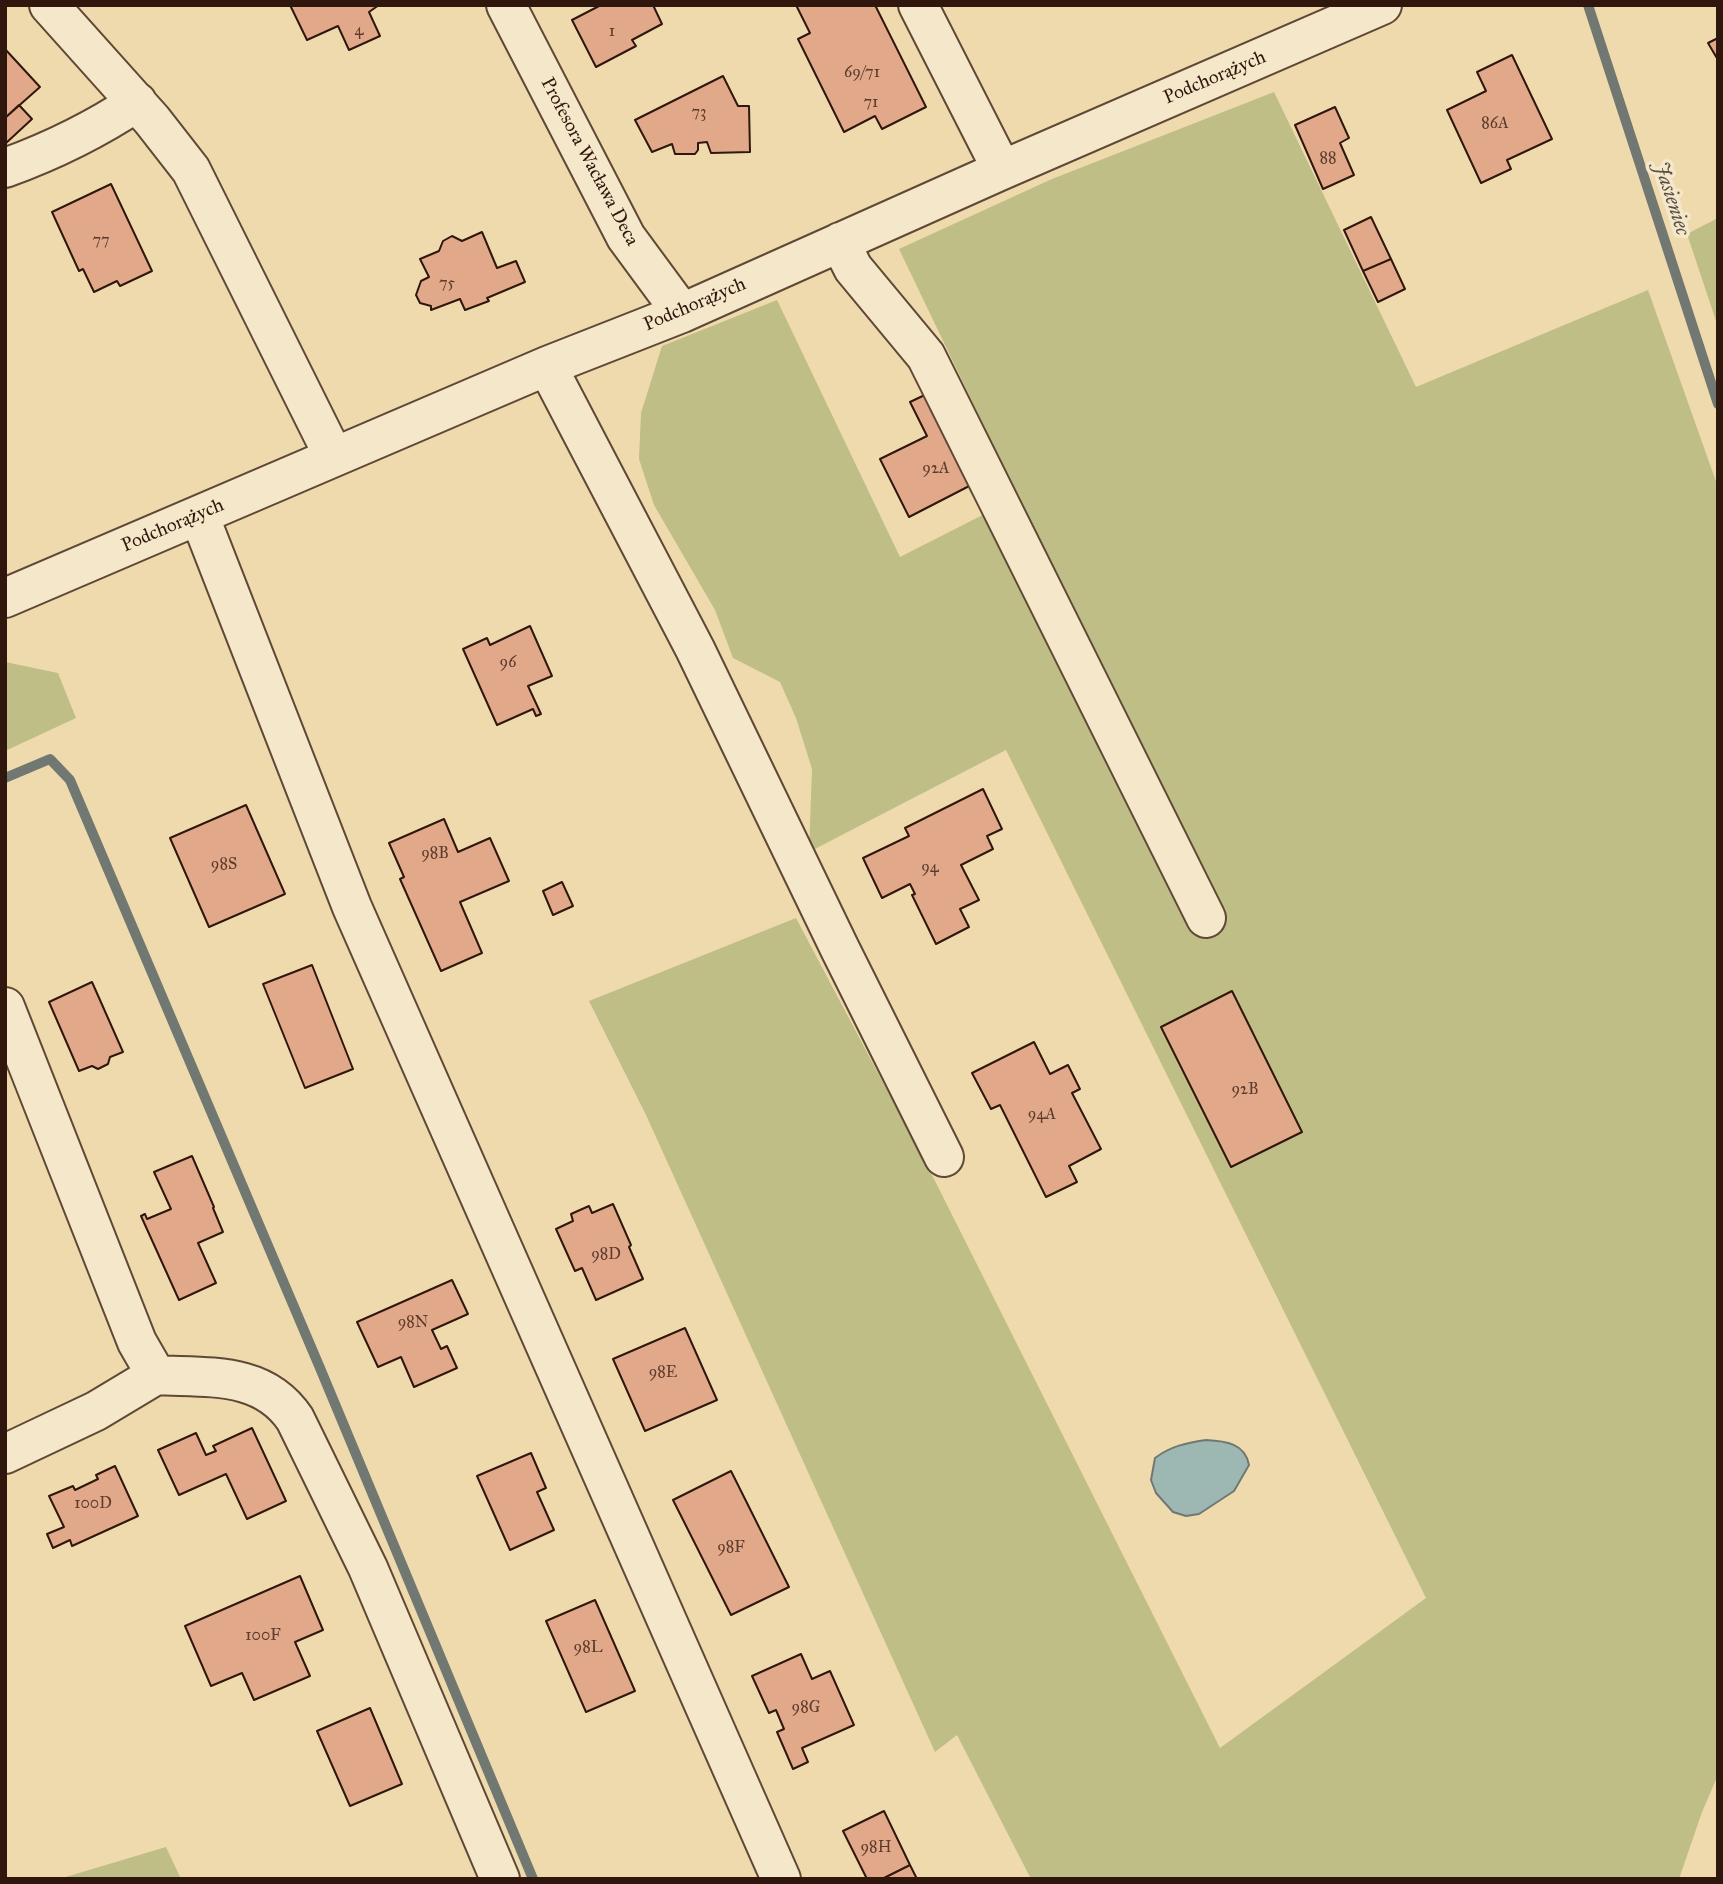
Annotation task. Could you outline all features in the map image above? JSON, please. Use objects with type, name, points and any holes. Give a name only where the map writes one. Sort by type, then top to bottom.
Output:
[{"type":"street","points":[[49,5],[136,102],[191,170],[334,457]]},
{"type":"street","name":"Profesora Wacława Deca","points":[[506,5],[621,229],[682,313]]},
{"type":"street","points":[[918,5],[1002,170]]},
{"type":"street","name":"Podchorążych","points":[[5,598],[547,366],[682,313],[1382,5]]},
{"type":"street","points":[[5,168],[45,153],[109,121],[136,102]]},
{"type":"street","points":[[840,242],[853,268],[926,356],[1206,918]]},
{"type":"street","points":[[547,366],[695,649],[944,1157]]},
{"type":"street","points":[[198,515],[352,907],[781,1879]]},
{"type":"street","points":[[5,1007],[137,1342],[156,1375]]},
{"type":"street","points":[[5,1454],[96,1411],[156,1375],[242,1380],[284,1402],[295,1419],[368,1568],[489,1875]]},
{"type":"green space","points":[[1274,92],[1416,387],[1648,290],[1718,487],[1718,1775],[1679,1879],[1031,1879],[957,1735],[935,1752],[646,1115],[589,1001],[796,918],[935,1181],[1220,1748],[1426,1598],[1006,750],[809,852],[812,769],[796,718],[780,682],[733,658],[715,610],[654,505],[639,459],[641,413],[662,346],[777,300],[900,557],[1018,497],[899,249],[1052,179]]},
{"type":"green space","points":[[1718,218],[1718,327],[1687,234]]},
{"type":"green space","points":[[5,662],[58,673],[76,718],[5,751]]},
{"type":"green space","points":[[166,1847],[181,1879],[59,1879]]},
{"type":"water","points":[[1206,1440],[1239,1448],[1249,1465],[1234,1491],[1199,1514],[1186,1516],[1173,1512],[1156,1493],[1151,1480],[1155,1458],[1179,1446]]},
{"type":"building","points":[[290,5],[379,5],[369,12],[380,36],[349,50],[338,26],[307,40]]},
{"type":"building","points":[[601,5],[653,5],[662,24],[632,40],[636,46],[596,67],[572,20]]},
{"type":"building","points":[[796,5],[875,5],[926,107],[882,129],[875,116],[844,132],[798,39],[810,33]]},
{"type":"building","points":[[1718,38],[1718,60],[1708,43]]},
{"type":"building","points":[[5,49],[40,87],[5,118]]},
{"type":"building","points":[[1512,55],[1552,139],[1507,160],[1511,169],[1481,183],[1447,110],[1486,91],[1477,72]]},
{"type":"building","points":[[723,76],[738,106],[749,106],[750,152],[711,153],[707,142],[698,143],[695,154],[675,154],[672,144],[652,152],[635,120]]},
{"type":"building","points":[[19,105],[32,119],[5,144],[5,118]]},
{"type":"building","points":[[1335,107],[1349,138],[1340,143],[1354,175],[1323,189],[1295,125]]},
{"type":"building","points":[[111,184],[152,271],[120,286],[117,281],[94,292],[83,269],[79,271],[52,212]]},
{"type":"building","points":[[1371,217],[1391,259],[1363,271],[1344,230]]},
{"type":"building","points":[[482,232],[497,268],[516,261],[525,282],[465,310],[460,299],[431,310],[431,306],[420,303],[416,295],[421,281],[429,277],[420,259],[439,251],[443,241],[452,236],[462,241]]},
{"type":"building","points":[[1391,259],[1405,289],[1378,302],[1363,271]]},
{"type":"building","points":[[931,392],[977,482],[909,517],[880,459],[927,436],[910,402]]},
{"type":"building","points":[[530,626],[552,676],[528,686],[541,714],[536,716],[533,709],[497,725],[463,649],[487,638],[490,645]]},
{"type":"building","points":[[983,789],[1002,829],[987,836],[993,849],[961,865],[979,900],[960,909],[969,927],[936,944],[912,895],[915,894],[910,884],[882,898],[863,858],[909,836],[905,828]]},
{"type":"building","points":[[246,805],[285,894],[209,927],[170,838]]},
{"type":"building","points":[[444,819],[458,852],[490,838],[509,881],[460,902],[482,953],[441,971],[400,879],[404,877],[389,843]]},
{"type":"building","points":[[562,882],[573,906],[553,915],[543,891]]},
{"type":"building","points":[[312,965],[353,1069],[305,1088],[263,984]]},
{"type":"building","points":[[92,982],[123,1052],[110,1057],[108,1064],[98,1069],[92,1066],[79,1071],[49,1002]]},
{"type":"building","points":[[1232,991],[1302,1132],[1231,1167],[1161,1027]]},
{"type":"building","points":[[1034,1042],[1050,1074],[1068,1065],[1080,1089],[1072,1093],[1101,1149],[1069,1166],[1077,1182],[1046,1197],[1000,1105],[991,1109],[972,1073]]},
{"type":"building","points":[[192,1156],[223,1232],[198,1243],[216,1283],[179,1300],[141,1216],[145,1214],[147,1219],[171,1209],[154,1172]]},
{"type":"building","points":[[613,1204],[643,1279],[596,1300],[582,1268],[575,1271],[556,1229],[573,1221],[571,1214],[589,1206],[592,1213]]},
{"type":"building","points":[[452,1280],[468,1314],[432,1330],[441,1349],[447,1346],[457,1368],[414,1387],[401,1357],[378,1367],[357,1322]]},
{"type":"building","points":[[685,1328],[717,1400],[645,1431],[613,1359]]},
{"type":"building","points":[[252,1428],[286,1501],[247,1519],[226,1474],[179,1495],[158,1450],[196,1433],[206,1455],[216,1451],[213,1446]]},
{"type":"building","points":[[531,1453],[546,1488],[537,1492],[554,1530],[510,1550],[477,1476]]},
{"type":"building","points":[[115,1466],[138,1516],[72,1546],[70,1540],[53,1548],[47,1534],[64,1527],[49,1496],[73,1486],[75,1490],[98,1479],[96,1475]]},
{"type":"building","points":[[731,1471],[789,1587],[731,1615],[673,1500]]},
{"type":"building","points":[[300,1576],[323,1630],[295,1642],[310,1676],[254,1700],[242,1673],[211,1686],[185,1626]]},
{"type":"building","points":[[595,1600],[635,1691],[586,1712],[546,1621]]},
{"type":"building","points":[[801,1654],[812,1679],[830,1671],[854,1725],[802,1748],[808,1762],[793,1769],[777,1732],[784,1729],[776,1710],[769,1713],[752,1676]]},
{"type":"building","points":[[370,1708],[402,1784],[350,1806],[317,1731]]},
{"type":"building","points":[[884,1811],[910,1865],[882,1879],[867,1879],[843,1831]]},
{"type":"building","points":[[910,1865],[917,1879],[882,1879]]},
{"type":"waterway","name":"Jasieniec","points":[[1588,5],[1718,404]]},
{"type":"waterway","points":[[5,778],[50,759],[70,780],[320,1368],[533,1879]]}]
